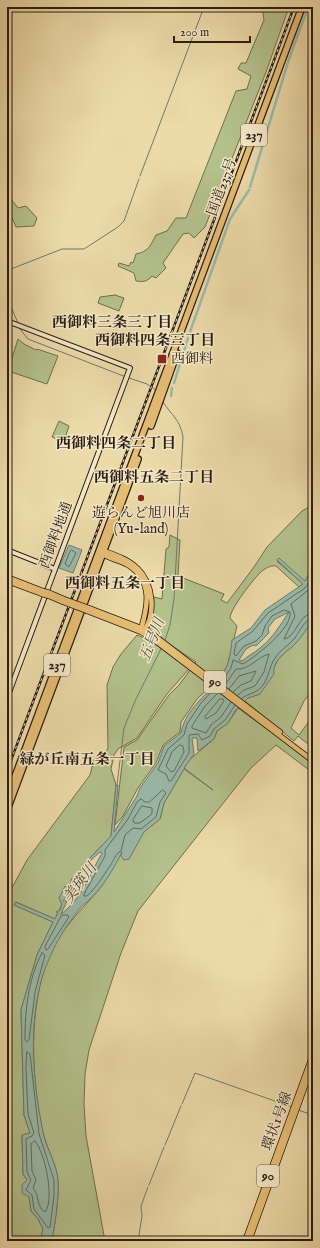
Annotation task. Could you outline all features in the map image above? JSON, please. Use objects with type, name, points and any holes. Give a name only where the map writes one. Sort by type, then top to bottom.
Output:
[{"type":"highway","name":"国道237号","points":[[7,810],[159,400],[207,262],[302,7]]},
{"type":"highway","name":"国道237号","points":[[7,798],[102,552]]},
{"type":"main road","points":[[102,552],[130,562],[138,568],[144,577],[152,596],[151,610],[142,630]]},
{"type":"main road","name":"90","points":[[7,577],[142,630],[313,757]]},
{"type":"main road","name":"90","points":[[7,581],[42,592]]},
{"type":"main road","name":"90","points":[[274,729],[313,761]]},
{"type":"main road","name":"環状1号線","points":[[296,1105],[313,1054]]},
{"type":"main road","name":"環状1号線","points":[[245,1241],[293,1112],[313,1064]]},
{"type":"main road","name":"環状1号線","points":[[249,1241],[293,1112]]},
{"type":"street","name":"西御料地通","points":[[7,321],[26,330],[130,368],[7,698]]},
{"type":"street","points":[[7,550],[55,569]]},
{"type":"green space","points":[[262,7],[289,7],[266,72],[205,227],[194,238],[189,233],[183,234],[163,263],[166,268],[156,278],[152,276],[145,281],[136,281],[134,273],[118,266],[119,263],[129,266],[131,262],[133,263],[136,254],[146,250],[151,245],[156,235],[167,231],[176,218],[186,218],[236,91],[247,89],[251,76],[238,69],[241,63],[246,63],[264,20]]},
{"type":"green space","points":[[7,194],[18,208],[26,206],[37,218],[34,226],[16,227],[7,206]]},
{"type":"green space","points":[[115,295],[124,298],[119,311],[98,303],[100,297]]},
{"type":"green space","points":[[18,339],[36,350],[37,349],[58,356],[47,384],[8,371]]},
{"type":"green space","points":[[59,421],[69,426],[64,441],[52,437]]},
{"type":"green space","points":[[313,505],[313,566],[305,581],[277,561],[303,584],[299,587],[276,566],[274,566],[262,571],[248,587],[231,614],[230,618],[237,626],[227,667],[218,679],[197,699],[181,722],[180,732],[163,745],[156,763],[138,788],[123,816],[115,825],[124,747],[137,740],[169,695],[179,685],[196,662],[150,631],[154,597],[162,599],[166,549],[169,547],[170,535],[180,540],[178,576],[224,594],[221,600],[227,603],[267,547],[302,511]]},
{"type":"green space","points":[[313,620],[313,689],[304,701],[291,728],[299,735],[313,716],[313,748],[298,736],[294,741],[245,701],[248,698],[260,694],[279,658],[296,643]]},
{"type":"green space","points":[[137,635],[153,642],[189,669],[167,694],[137,738],[118,749],[114,755],[111,769],[116,785],[111,836],[88,860],[73,880],[71,880],[72,882],[59,898],[62,904],[55,919],[16,902],[14,905],[53,922],[37,955],[21,1010],[24,1115],[30,1133],[22,1135],[23,1174],[27,1180],[31,1211],[38,1219],[43,1229],[40,1241],[7,1241],[7,897],[27,860],[90,775],[95,756],[103,758],[108,748],[107,685],[113,667],[121,654]]},
{"type":"green space","points":[[238,708],[313,763],[313,773],[276,745],[251,768],[138,911],[121,953],[89,1050],[85,1074],[84,1104],[86,1136],[105,1241],[52,1241],[57,1204],[58,1181],[56,1168],[44,1138],[39,1111],[34,1066],[35,1020],[38,998],[42,977],[49,956],[64,930],[104,883],[123,849],[122,856],[128,859],[143,832],[160,819],[164,803],[189,760],[214,739],[217,731],[228,723]]},
{"type":"water","points":[[69,545],[82,550],[73,573],[59,568]]},
{"type":"water","points":[[279,558],[305,581],[313,566],[313,608],[311,611],[313,620],[298,641],[278,660],[275,665],[274,674],[260,694],[248,698],[235,711],[228,723],[217,731],[214,739],[198,751],[197,738],[192,738],[194,754],[184,768],[213,790],[184,769],[164,803],[160,819],[144,832],[129,859],[124,860],[121,856],[122,852],[100,888],[93,897],[81,907],[68,924],[53,950],[45,968],[35,1015],[35,1075],[43,1132],[46,1144],[56,1168],[58,1196],[52,1241],[40,1241],[43,1229],[38,1219],[31,1211],[29,1197],[22,1193],[22,1185],[27,1180],[23,1174],[22,1135],[30,1133],[24,1115],[21,1010],[37,955],[53,922],[14,905],[15,902],[55,919],[58,913],[56,912],[60,910],[62,904],[59,898],[65,886],[66,887],[71,882],[72,878],[74,879],[88,860],[111,836],[116,785],[118,785],[114,832],[137,796],[140,788],[158,763],[164,746],[181,733],[188,714],[221,677],[228,662],[232,640],[251,628],[265,610],[303,584],[277,560]],"holes":[[[289,612],[265,644],[242,661],[239,660],[246,649],[253,645],[256,646],[269,633],[268,628],[275,619]],[[100,852],[102,853],[80,894],[61,914],[67,901],[63,901],[67,896],[68,899],[76,890],[74,885],[72,886],[76,880],[79,884],[80,882],[80,878],[78,876],[83,871],[90,868],[88,867],[92,863],[90,861]]]},
{"type":"waterway","points":[[140,176],[204,7]]},
{"type":"waterway","points":[[250,187],[288,62],[308,7]]},
{"type":"waterway","points":[[11,269],[62,249],[84,249],[118,227],[124,221],[139,179]]},
{"type":"waterway","points":[[190,332],[230,219],[249,190]]},
{"type":"waterway","name":"五号川","points":[[7,254],[11,269],[7,289]]},
{"type":"waterway","name":"五号川","points":[[7,290],[9,302],[18,323]]},
{"type":"waterway","name":"五号川","points":[[19,328],[28,339],[126,377]]},
{"type":"waterway","points":[[174,383],[188,338]]},
{"type":"waterway","name":"五号川","points":[[129,378],[147,384],[156,390]]},
{"type":"waterway","points":[[171,396],[172,388]]},
{"type":"waterway","name":"五号川","points":[[163,402],[178,422],[183,437],[174,599],[170,625],[165,640]]},
{"type":"waterway","name":"五号川","points":[[117,785],[124,728],[136,699],[162,647]]},
{"type":"waterway","points":[[182,1104],[195,1073],[292,1107]]},
{"type":"waterway","points":[[165,1145],[181,1106]]},
{"type":"waterway","points":[[298,1110],[313,1115]]},
{"type":"waterway","points":[[149,1185],[164,1147]]},
{"type":"waterway","points":[[138,1241],[142,1216],[141,1206],[148,1187]]},
{"type":"railway","points":[[7,771],[294,7]]},
{"type":"place","name":"西御料","points":[[162,359]]},
{"type":"place","name":"遊らんど旭川店 (Yu-land)","points":[[141,498]]},
{"type":"district","name":"西御料三条三丁目","points":[[112,322]]},
{"type":"district","name":"西御料四条三丁目","points":[[155,340]]},
{"type":"district","name":"西御料四条二丁目","points":[[116,443]]},
{"type":"district","name":"西御料五条二丁目","points":[[154,477]]},
{"type":"district","name":"西御料五条一丁目","points":[[125,583]]},
{"type":"district","name":"緑が丘南五条一丁目","points":[[87,759]]},
{"type":"water label","name":"美瑛川","points":[[80,883]]}]
